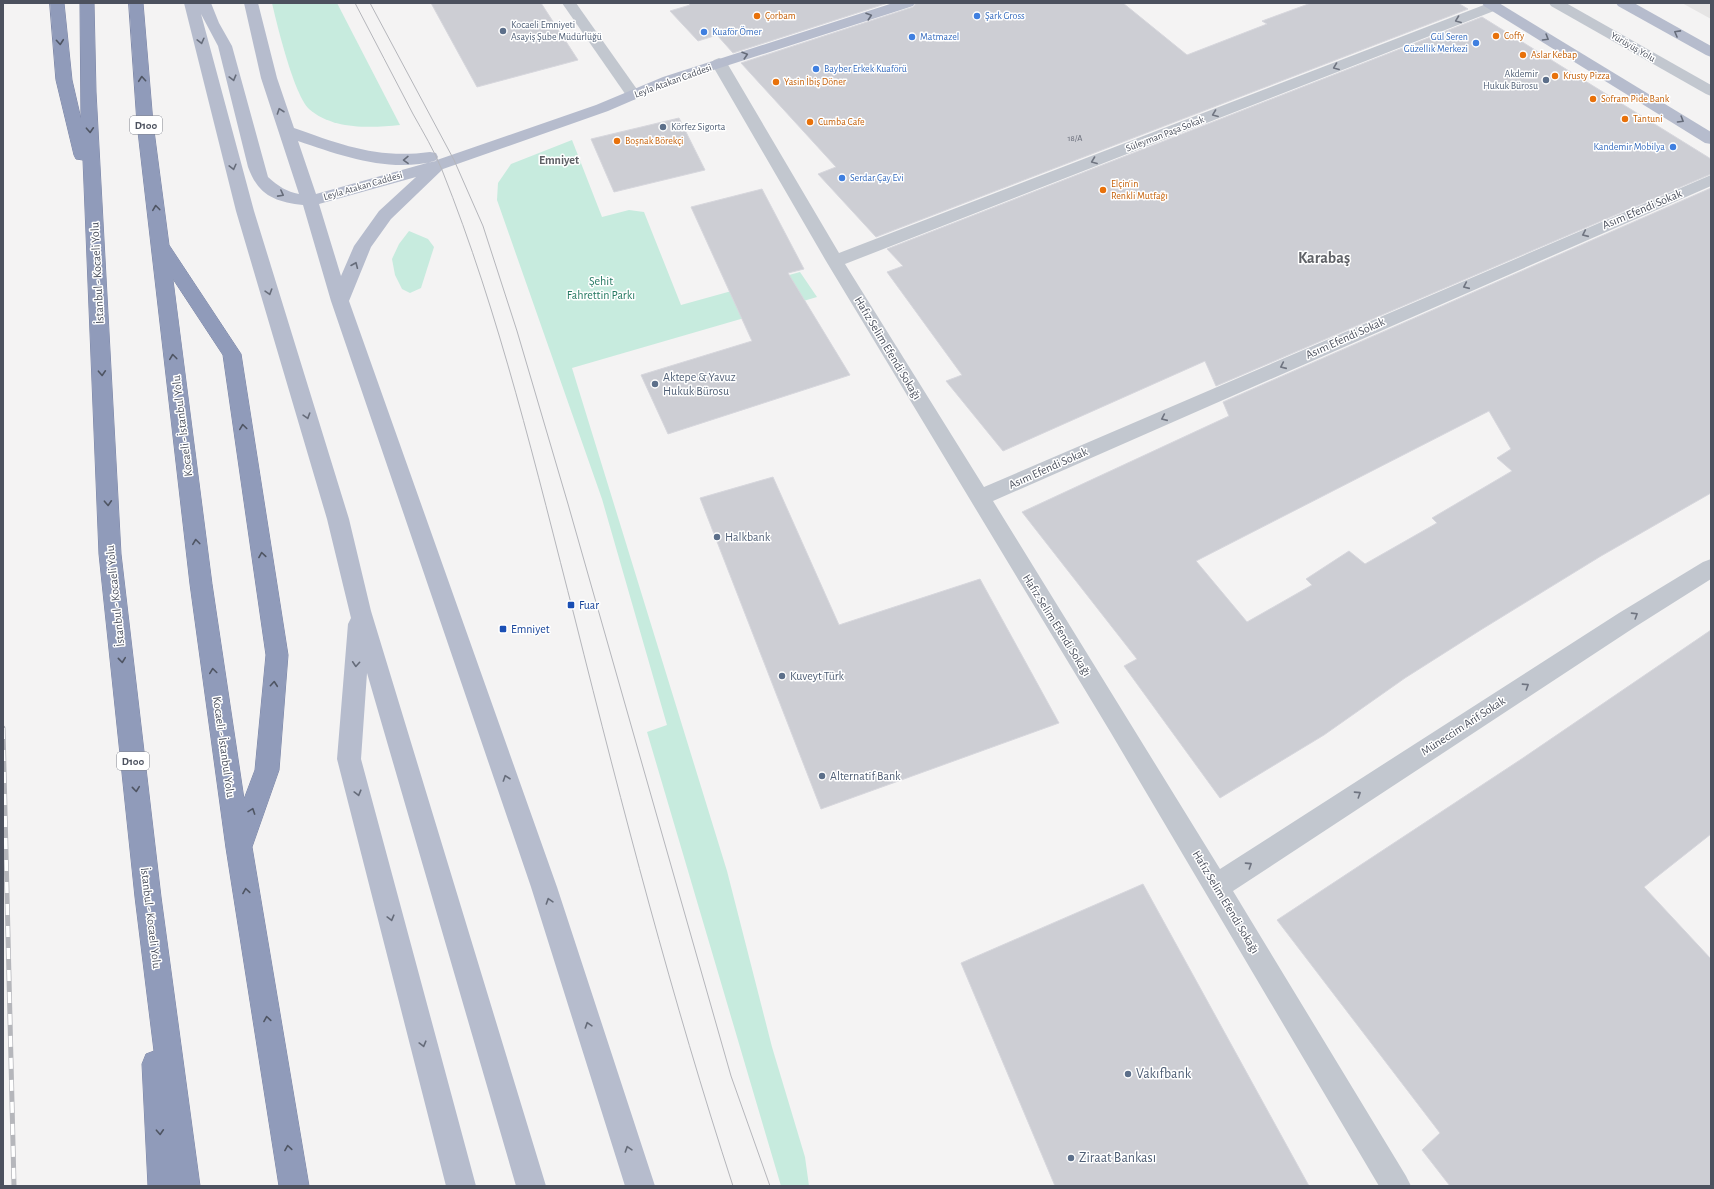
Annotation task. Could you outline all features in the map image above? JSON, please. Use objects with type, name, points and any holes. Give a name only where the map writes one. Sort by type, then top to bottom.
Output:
[{"type":"highway","points":[[57,3],[64,80],[94,206]]},
{"type":"highway","name":"İstanbul - Kocaeli Yolu","points":[[87,3],[88,92],[110,554],[148,897],[185,1186]]},
{"type":"highway","name":"Kocaeli - İstanbul Yolu","points":[[136,3],[145,123],[201,584],[239,848]]},
{"type":"highway","points":[[160,247],[232,354],[277,656],[267,770],[239,848]]},
{"type":"highway","name":"D100","points":[[239,848],[294,1186]]},
{"type":"highway","points":[[148,897],[163,1186]]},
{"type":"main road","points":[[192,3],[245,211],[338,519],[360,611],[531,1186]]},
{"type":"main road","name":"Leyla Atakan Caddesi","points":[[204,3],[212,23],[225,46],[256,167],[261,180],[288,198],[310,201],[343,194],[440,164],[602,108],[631,93],[668,80],[908,3]]},
{"type":"main road","points":[[251,3],[269,78],[310,201],[340,301],[544,887],[640,1186]]},
{"type":"main road","points":[[1624,3],[1711,52]]},
{"type":"main road","points":[[1491,5],[1711,139]]},
{"type":"main road","points":[[286,131],[342,151],[382,160],[410,161],[435,156],[631,93]]},
{"type":"main road","name":"Leyla Atakan Caddesi","points":[[340,301],[363,246],[385,214],[440,164]]},
{"type":"main road","points":[[360,611],[349,759],[461,1186]]},
{"type":"street","points":[[569,3],[631,93]]},
{"type":"street","name":"Yürüyüş Yolu","points":[[1556,3],[1711,91]]},
{"type":"street","name":"Süleyman Paşa Sokak","points":[[835,261],[1491,5]]},
{"type":"street","name":"Hafız Selim Efendi Sokağı","points":[[719,64],[835,261],[1216,886],[1396,1186]]},
{"type":"street","name":"Asım Efendi Sokak","points":[[980,498],[1711,180]]},
{"type":"street","name":"Müneccim Arif Sokak","points":[[1216,886],[1627,620],[1711,568]]},
{"type":"shaded area","points":[[1682,3],[1711,3],[1711,19]]},
{"type":"green space","points":[[272,3],[337,3],[400,125],[365,127],[341,124],[329,121],[309,109],[303,101],[292,75]]},
{"type":"green space","name":"Şehit Fahrettin Parkı","points":[[572,140],[602,217],[629,210],[644,212],[681,305],[800,272],[817,297],[572,368],[727,871],[772,1047],[805,1157],[809,1186],[781,1186],[647,732],[667,725],[602,499],[497,200],[498,183],[511,164]]},
{"type":"green space","points":[[409,231],[428,239],[434,247],[421,288],[410,293],[402,289],[395,275],[392,259],[399,244]]},
{"type":"building","name":"Kocaeli Emniyeti Asayiş Şube Müdürlüğü","points":[[431,3],[541,3],[578,60],[477,87]]},
{"type":"building","points":[[688,3],[888,3],[733,53],[717,35],[698,41],[670,11],[690,5]]},
{"type":"building","points":[[916,3],[1123,3],[1187,55],[1267,24],[1262,21],[1311,3],[1458,3],[1468,9],[876,237],[818,174],[836,167],[741,63],[913,7]]},
{"type":"building","points":[[1482,17],[1711,159],[1711,174],[1216,386],[1205,361],[1003,451],[946,381],[962,375],[887,272],[903,266],[887,249]]},
{"type":"building","points":[[679,118],[705,170],[614,192],[591,139]]},
{"type":"building","points":[[1711,188],[1711,493],[1601,556],[1479,631],[1405,678],[1324,735],[1220,798],[1124,666],[1137,659],[1022,512],[1229,416],[1223,402]],"holes":[[[1489,411],[1511,449],[1497,458],[1512,471],[1432,518],[1437,523],[1365,564],[1349,551],[1306,579],[1312,585],[1247,622],[1196,561]]]},
{"type":"building","points":[[762,189],[804,269],[788,273],[850,375],[668,434],[641,375],[752,341],[691,207]]},
{"type":"building","points":[[773,477],[839,625],[980,579],[1059,723],[821,809],[700,498]]},
{"type":"building","points":[[1711,630],[1711,834],[1644,887],[1711,959],[1711,1186],[1450,1186],[1422,1150],[1440,1133],[1277,920],[1523,758]]},
{"type":"building","name":"Vakıfbank","points":[[1143,884],[1309,1186],[1055,1186],[961,963]]},
{"type":"tram line","points":[[355,3],[439,163],[482,280],[516,392],[649,904],[689,1045],[733,1186]]},
{"type":"tram line","points":[[370,3],[454,160],[483,226],[517,331],[568,504],[731,1076],[770,1186]]},
{"type":"railway","points":[[3,728],[14,1186]]},
{"type":"place","name":"Çorbam","points":[[757,16]]},
{"type":"place","name":"Şark Gross","points":[[977,16]]},
{"type":"place","name":"Kocaeli Emniyeti Asayiş Şube Müdürlüğü","points":[[503,31]]},
{"type":"place","name":"Kuaför Ömer","points":[[704,32]]},
{"type":"place","name":"Coffy","points":[[1496,36]]},
{"type":"place","name":"Matmazel","points":[[912,37]]},
{"type":"place","name":"Gül Seren Güzellik Merkezi","points":[[1476,43]]},
{"type":"place","name":"Aslar Kebap","points":[[1523,55]]},
{"type":"place","name":"Bayber Erkek Kuaförü","points":[[816,69]]},
{"type":"place","name":"Krusty Pizza","points":[[1555,76]]},
{"type":"place","name":"Akdemir Hukuk Bürosu","points":[[1546,80]]},
{"type":"place","name":"Yasin İbiş Döner","points":[[776,82]]},
{"type":"place","name":"Sofram Pide Bank","points":[[1593,99]]},
{"type":"place","name":"Tantuni","points":[[1625,119]]},
{"type":"place","name":"Cumba Cafe","points":[[810,122]]},
{"type":"place","name":"Körfez Sigorta","points":[[663,127]]},
{"type":"place","name":"Boşnak Börekçi","points":[[617,141]]},
{"type":"place","name":"Kandemir Mobilya","points":[[1673,147]]},
{"type":"place","name":"Serdar Çay Evi","points":[[842,178]]},
{"type":"place","name":"Elçin'in Renkli Mutfağı","points":[[1103,190]]},
{"type":"place","name":"Aktepe & Yavuz Hukuk Bürosu","points":[[655,384]]},
{"type":"place","name":"Halkbank","points":[[717,537]]},
{"type":"place","name":"Fuar","points":[[571,605]]},
{"type":"place","name":"Emniyet","points":[[503,629]]},
{"type":"place","name":"Kuveyt Türk","points":[[782,676]]},
{"type":"place","name":"Alternatif Bank","points":[[822,776]]},
{"type":"place","name":"Vakıfbank","points":[[1128,1074]]},
{"type":"place","name":"Ziraat Bankası","points":[[1071,1158]]},
{"type":"district","name":"Emniyet","points":[[559,160]]},
{"type":"district","name":"Karabaş","points":[[1324,258]]}]
